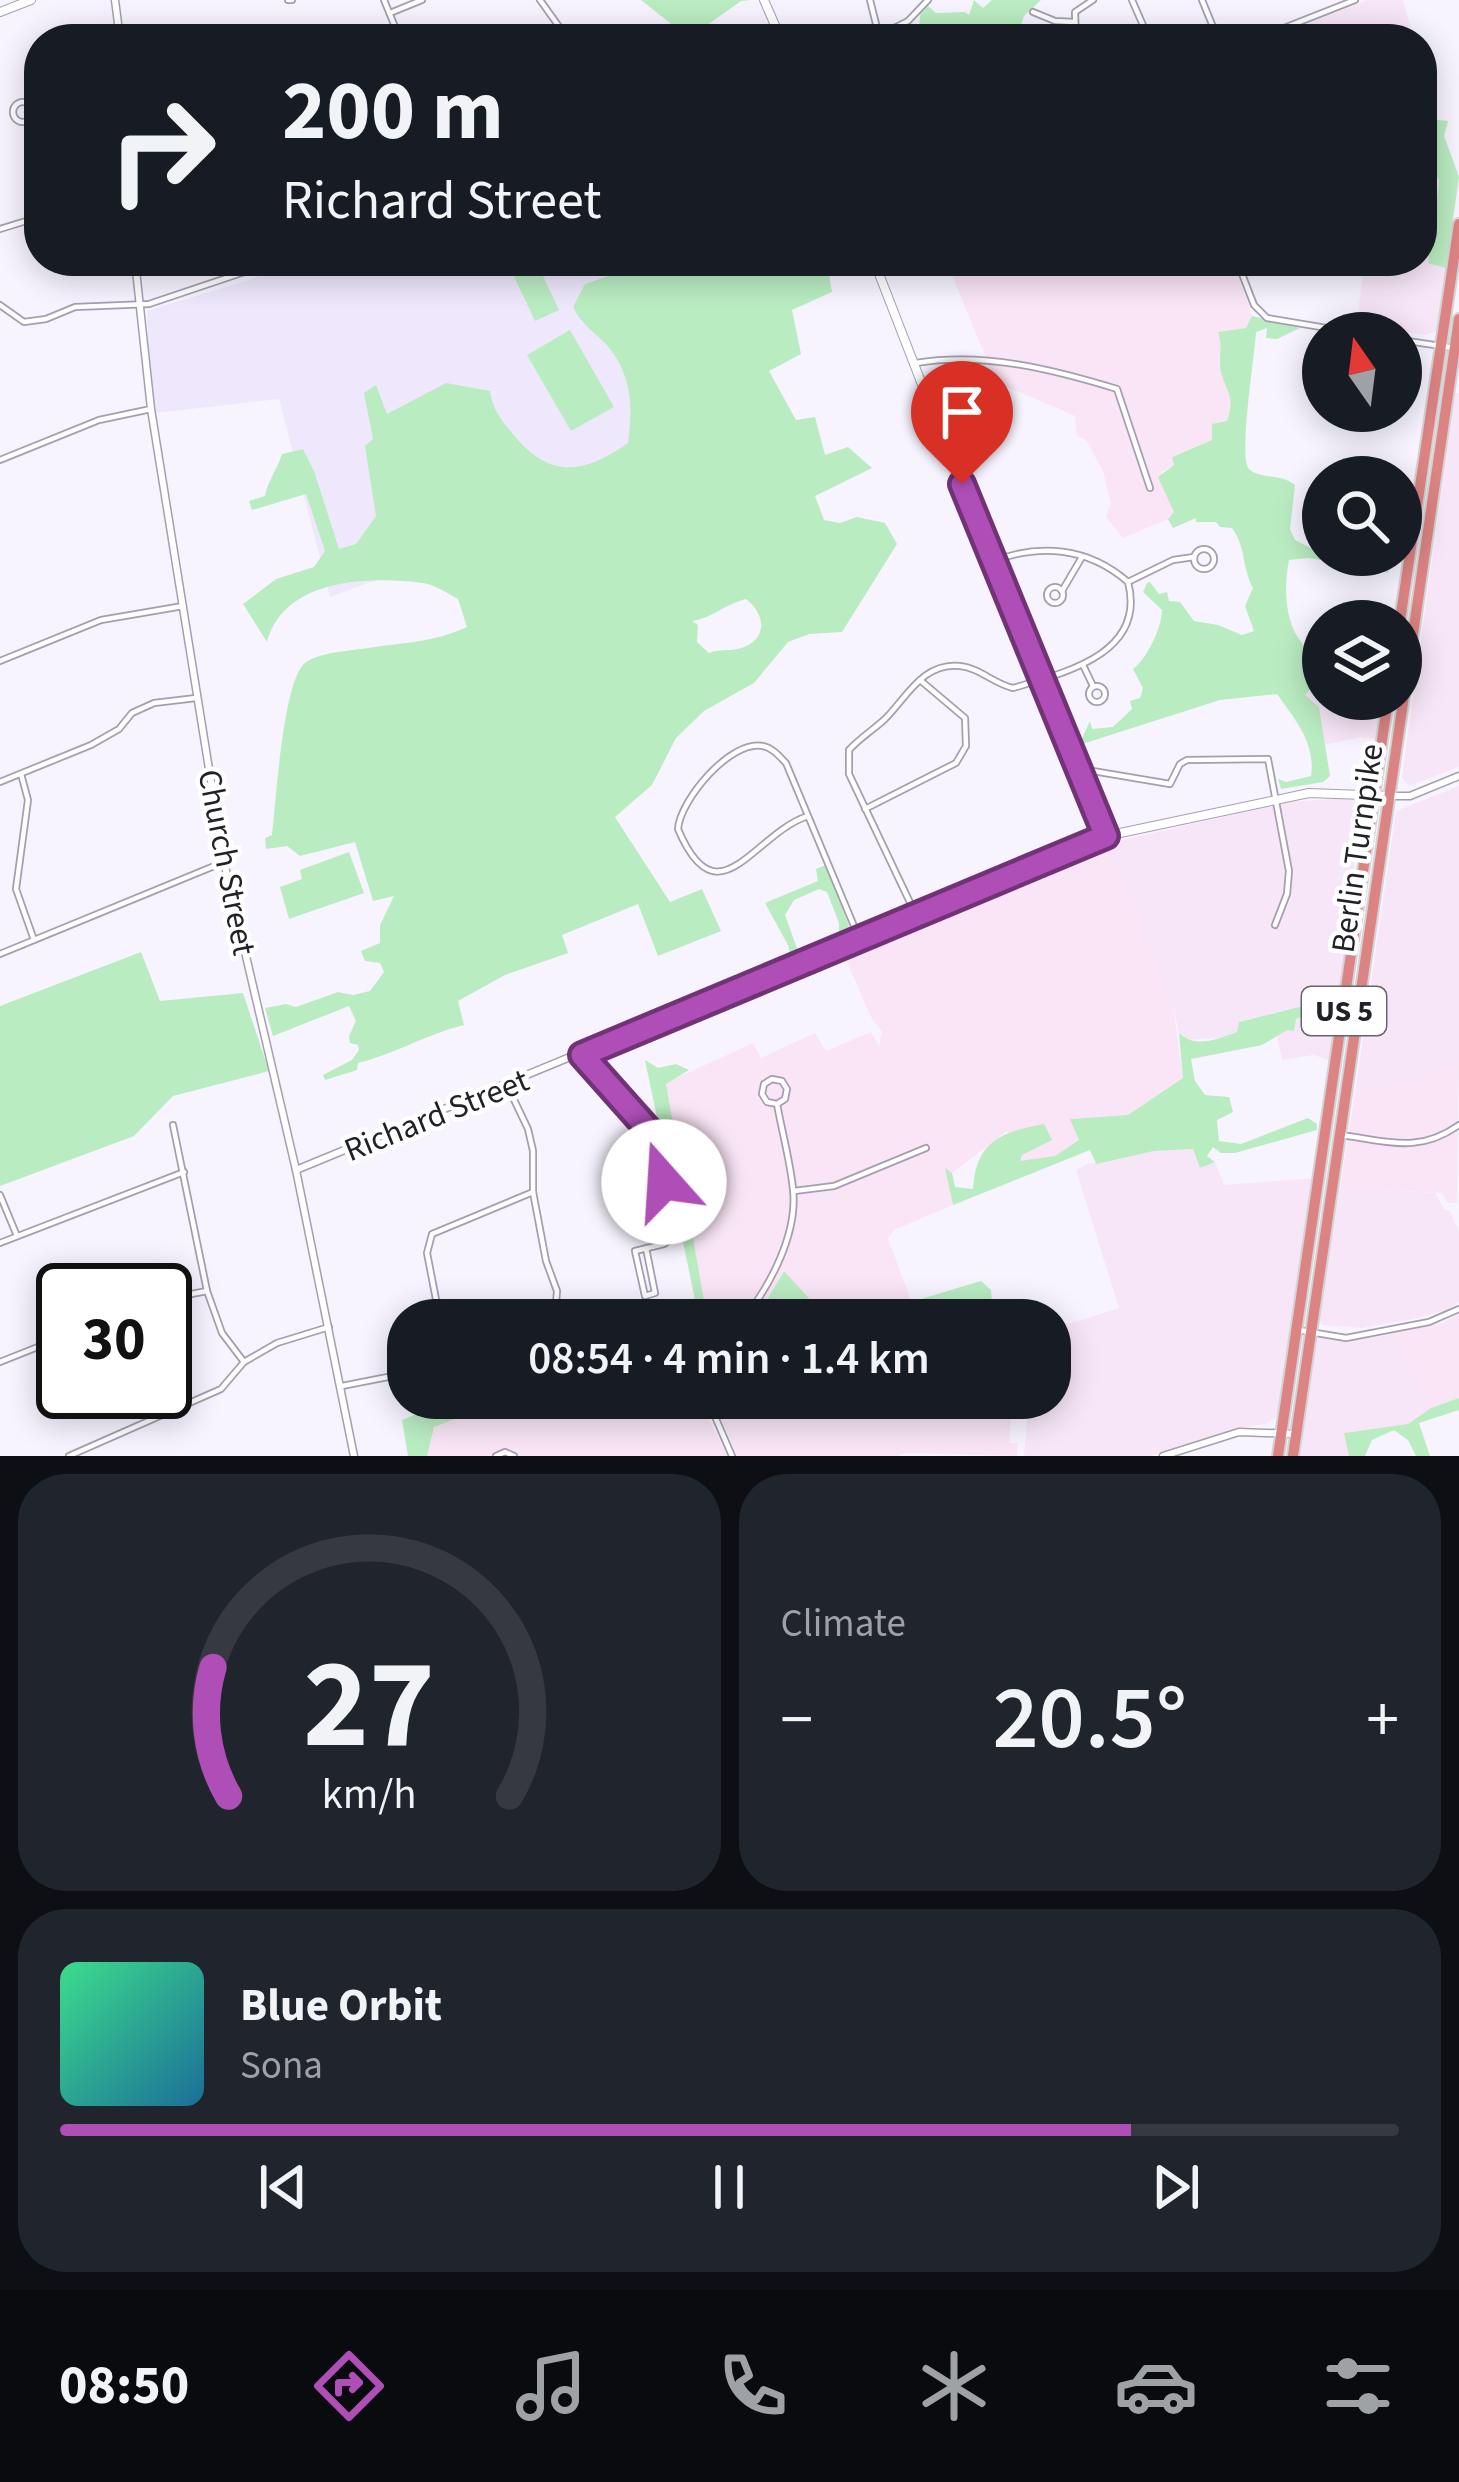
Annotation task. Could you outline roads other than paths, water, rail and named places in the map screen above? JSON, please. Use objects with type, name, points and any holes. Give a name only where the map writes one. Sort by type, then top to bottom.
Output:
[{"type":"highway","name":"Berlin Turnpike","points":[[1278,1456],[1332,1193],[1391,796],[1459,224]]},
{"type":"highway","name":"Berlin Turnpike","points":[[1404,600],[1448,347],[1459,319]]},
{"type":"highway","name":"Berlin Turnpike","points":[[1293,1456],[1317,1193],[1385,720]]},
{"type":"highway","points":[[1347,994],[1361,995]]},
{"type":"highway","points":[[1317,1193],[1332,1193]]},
{"type":"main road","points":[[0,12],[31,0]]},
{"type":"main road","points":[[880,276],[991,562],[1106,836]]},
{"type":"main road","name":"Richard Street","points":[[1106,836],[1309,793],[1391,796]]},
{"type":"street","points":[[384,0],[394,24]]},
{"type":"street","points":[[390,13],[422,0]]},
{"type":"street","points":[[901,24],[928,0]]},
{"type":"street","points":[[1033,12],[1074,22],[1075,12],[1094,0]]},
{"type":"street","points":[[1294,24],[1355,0]]},
{"type":"street","points":[[0,121],[14,116]]},
{"type":"street","name":"Church Street","points":[[136,276],[151,409],[224,862],[296,1170],[354,1456]]},
{"type":"street","points":[[0,305],[16,320],[33,322],[75,308],[178,296],[235,276]]},
{"type":"street","points":[[1243,276],[1254,305],[1267,317],[1302,323]]},
{"type":"street","points":[[1422,343],[1448,347]]},
{"type":"street","points":[[916,363],[1014,363],[1117,388],[1150,488]]},
{"type":"street","points":[[0,460],[113,416],[151,409]]},
{"type":"street","points":[[915,914],[849,774],[849,750],[920,679],[956,665],[1007,688],[1083,665],[1124,630],[1133,600],[1128,582],[1116,571],[1082,556],[1046,549],[991,562]]},
{"type":"street","points":[[1062,591],[1082,556]]},
{"type":"street","points":[[1128,582],[1173,560],[1194,557]]},
{"type":"street","points":[[0,661],[101,620],[183,606]]},
{"type":"street","points":[[1083,665],[1093,686]]},
{"type":"street","points":[[865,809],[956,764],[962,756],[965,718],[920,679]]},
{"type":"street","points":[[0,782],[91,745],[118,729],[132,712],[196,698]]},
{"type":"street","points":[[808,816],[776,830],[734,871],[715,872],[698,865],[678,829],[686,801],[732,753],[762,745],[775,751],[786,763],[859,938]]},
{"type":"street","points":[[1076,769],[1170,784],[1187,760],[1268,759],[1289,877],[1275,925]]},
{"type":"street","points":[[21,774],[28,800],[16,889],[34,940]]},
{"type":"street","points":[[1391,796],[1410,796],[1459,776]]},
{"type":"street","name":"Richard Street","points":[[296,1170],[1106,836]]},
{"type":"street","points":[[0,954],[224,862]]},
{"type":"street","points":[[582,1055],[655,1137],[674,1228],[672,1238],[635,1251],[645,1296],[655,1293],[646,1248]]},
{"type":"street","points":[[772,1079],[782,1081],[787,1089],[785,1099],[777,1104],[767,1102],[762,1094],[764,1084],[772,1079]]},
{"type":"street","points":[[507,1085],[528,1129],[533,1192],[556,1299]]},
{"type":"street","points":[[759,1299],[789,1228],[794,1191],[777,1104]]},
{"type":"street","points":[[173,1125],[207,1291],[221,1333],[244,1363]]},
{"type":"street","points":[[1341,1135],[1414,1145],[1440,1139],[1459,1125]]},
{"type":"street","points":[[794,1191],[834,1186],[926,1148]]},
{"type":"street","points":[[0,1243],[184,1172]]},
{"type":"street","points":[[436,1299],[427,1253],[432,1234],[533,1192]]},
{"type":"street","points":[[0,1195],[17,1236]]},
{"type":"street","points":[[192,1294],[207,1291]]},
{"type":"street","points":[[1305,1331],[1346,1338],[1429,1322],[1459,1310]]},
{"type":"street","points":[[69,1456],[205,1398],[221,1389],[244,1363],[277,1342],[329,1327]]},
{"type":"street","points":[[0,1362],[36,1347]]},
{"type":"street","points":[[342,1386],[387,1377]]},
{"type":"street","points":[[716,1419],[732,1456]]},
{"type":"street","points":[[1163,1456],[1239,1432],[1296,1434]]},
{"type":"street","points":[[496,1456],[506,1452],[514,1456]]}]
